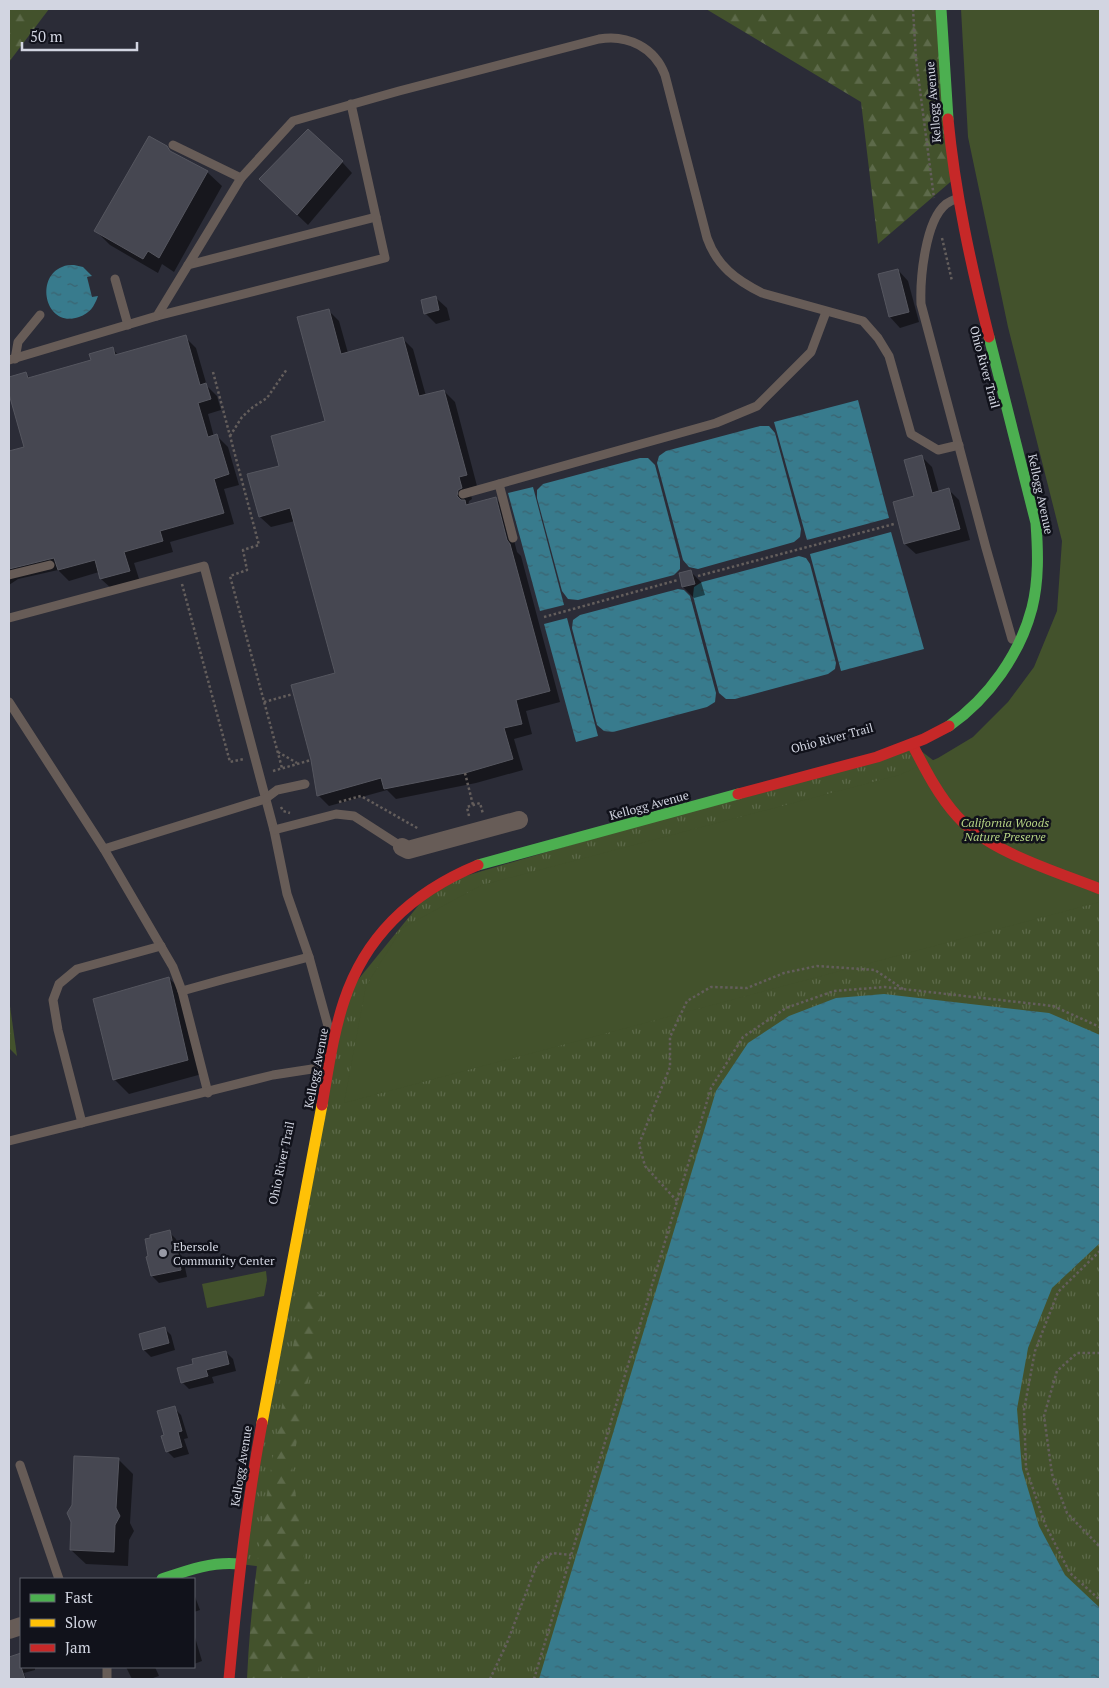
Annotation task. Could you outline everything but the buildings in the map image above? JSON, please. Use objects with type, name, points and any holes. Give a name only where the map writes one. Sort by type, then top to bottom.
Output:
[{"type":"main road","name":"Kellogg Avenue","points":[[229,1679],[240,1564],[252,1478],[333,1046],[344,997],[353,977],[376,939],[394,916],[434,885],[487,861],[877,757],[930,737],[951,724],[976,703],[994,682],[1024,632],[1032,607],[1036,582],[1038,545],[1036,523],[971,264],[945,98],[941,9]]},
{"type":"main road","points":[[912,744],[934,787],[949,809],[967,828],[1001,849],[1100,889]]},
{"type":"main road","points":[[165,1578],[194,1569],[231,1563],[240,1564]]},
{"type":"street","points":[[402,847],[408,850],[519,820]]},
{"type":"lane","points":[[157,316],[241,178],[292,121],[599,39],[609,37],[620,38],[646,48],[662,66],[702,220],[712,253],[721,264],[733,276],[762,293],[863,321],[878,338],[889,356],[911,434],[938,450],[959,445]]},
{"type":"lane","points":[[12,360],[157,316],[385,258],[351,104]]},
{"type":"lane","points":[[173,145],[241,178]]},
{"type":"lane","points":[[959,197],[945,205],[937,216],[925,251],[920,283],[921,304],[1015,649]]},
{"type":"lane","points":[[188,265],[376,217]]},
{"type":"lane","points":[[114,279],[128,325]]},
{"type":"lane","points":[[464,494],[716,423],[757,406],[811,352],[826,312]]},
{"type":"lane","points":[[12,360],[18,342],[40,315]]},
{"type":"lane","points":[[499,484],[513,538]]},
{"type":"lane","points":[[9,576],[50,564]]},
{"type":"lane","points":[[9,618],[204,566],[274,830],[287,894],[309,957],[333,1046]]},
{"type":"lane","points":[[9,702],[104,849],[173,967],[182,991],[208,1093]]},
{"type":"lane","points":[[104,849],[265,799],[276,790],[305,784]]},
{"type":"lane","points":[[274,830],[336,814],[354,816],[402,847]]},
{"type":"lane","points":[[82,1123],[58,1030],[53,1000],[59,984],[77,969],[161,946]]},
{"type":"lane","points":[[182,991],[309,957]]},
{"type":"lane","points":[[10,1144],[82,1123],[208,1093],[273,1075],[330,1066]]},
{"type":"lane","points":[[20,1465],[59,1578]]},
{"type":"path","points":[[913,9],[916,58],[937,216],[954,288]]},
{"type":"path","points":[[230,436],[242,417],[252,407],[267,398],[287,370]]},
{"type":"path","points":[[213,372],[259,545],[243,550],[247,570],[230,576],[282,768]]},
{"type":"path","points":[[698,576],[894,524]]},
{"type":"path","points":[[179,573],[230,762],[245,758]]},
{"type":"path","points":[[544,617],[678,580]]},
{"type":"path","points":[[264,702],[293,694]]},
{"type":"path","points":[[277,751],[298,764]]},
{"type":"path","points":[[272,770],[311,760]]},
{"type":"path","points":[[465,773],[473,806]]},
{"type":"path","points":[[677,1201],[645,1166],[639,1144],[670,1066],[670,1036],[687,1002],[711,987],[747,988],[784,972],[817,966],[875,970],[904,990]]},
{"type":"path","points":[[534,1679],[711,1088],[743,1037],[786,1008],[834,991],[885,987],[1052,1006],[1100,1027]]},
{"type":"path","points":[[1100,1251],[1058,1292],[1034,1351],[1024,1410],[1026,1468],[1045,1524],[1070,1573],[1100,1600]]},
{"type":"path","points":[[1100,1353],[1077,1353],[1056,1371],[1044,1416],[1052,1474],[1067,1513],[1100,1547]]},
{"type":"path","points":[[490,1679],[507,1643],[537,1564],[552,1553],[571,1555]]},
{"type":"green space","points":[[9,9],[49,9],[9,62]]},
{"type":"green space","points":[[706,9],[941,9],[955,178],[878,244],[861,102]]},
{"type":"green space","name":"California Woods Nature Preserve","points":[[961,9],[1100,9],[1100,902],[344,1103],[366,986],[402,928],[482,885],[899,775],[938,758],[973,737],[1008,702],[1034,667],[1057,611],[1062,541],[1008,327],[968,137]]},
{"type":"green space","points":[[912,744],[1100,889],[1100,1679],[305,1679],[282,1569],[240,1564],[344,997],[435,885]]},
{"type":"green space","points":[[9,999],[17,1056],[9,1048]]},
{"type":"green space","points":[[266,1271],[267,1280],[264,1296],[207,1308],[202,1284]]},
{"type":"green space","points":[[304,1288],[324,1296],[292,1467],[320,1679],[247,1679],[250,1630],[261,1532]]},
{"type":"water","points":[[74,265],[83,267],[92,276],[87,277],[92,297],[98,296],[86,314],[68,319],[58,316],[52,309],[46,291],[48,281],[53,273],[64,266]]},
{"type":"water","points":[[858,400],[889,518],[807,540],[774,422]]},
{"type":"water","points":[[760,426],[769,426],[775,433],[801,529],[800,537],[794,542],[698,569],[689,567],[683,560],[657,463],[659,456],[666,451]]},
{"type":"water","points":[[640,458],[648,458],[655,465],[680,560],[680,569],[674,575],[578,600],[568,599],[562,591],[537,498],[537,490],[543,484]]},
{"type":"water","points":[[533,487],[564,605],[540,611],[508,493]]},
{"type":"water","points":[[891,532],[924,649],[841,671],[810,554]]},
{"type":"water","points":[[799,556],[806,558],[810,564],[836,663],[835,669],[828,674],[735,699],[726,699],[719,693],[693,596],[694,587],[702,582]]},
{"type":"water","points":[[678,589],[684,590],[690,596],[716,693],[715,702],[707,707],[613,732],[604,731],[597,725],[572,628],[573,620],[580,615]]},
{"type":"water","points":[[567,618],[598,736],[576,742],[544,624]]},
{"type":"water","points":[[884,994],[1049,1013],[1100,1035],[1100,1243],[1052,1288],[1028,1348],[1017,1409],[1022,1469],[1039,1526],[1065,1575],[1100,1608],[1100,1679],[539,1679],[716,1091],[748,1043],[789,1016],[836,998]]},
{"type":"traffic: fast","points":[[941,9],[948,119]]},
{"type":"traffic: fast","points":[[949,726],[964,715],[1001,674],[1020,642],[1027,625],[1036,587],[1036,523],[989,337]]},
{"type":"traffic: fast","points":[[478,865],[738,794]]},
{"type":"traffic: fast","points":[[165,1578],[210,1565],[240,1564]]},
{"type":"traffic: slow","points":[[262,1423],[322,1105]]},
{"type":"traffic: jam","points":[[948,119],[964,229],[989,337]]},
{"type":"traffic: jam","points":[[738,794],[877,757],[924,739],[949,726]]},
{"type":"traffic: jam","points":[[912,744],[932,782],[957,816],[970,829],[1004,850],[1100,889]]},
{"type":"traffic: jam","points":[[322,1105],[340,1014],[353,977],[365,955],[379,935],[414,902],[434,888],[478,865]]},
{"type":"traffic: jam","points":[[229,1679],[242,1551],[262,1423]]},
{"type":"place","name":"Ebersole Community Center","points":[[163,1253]]}]
